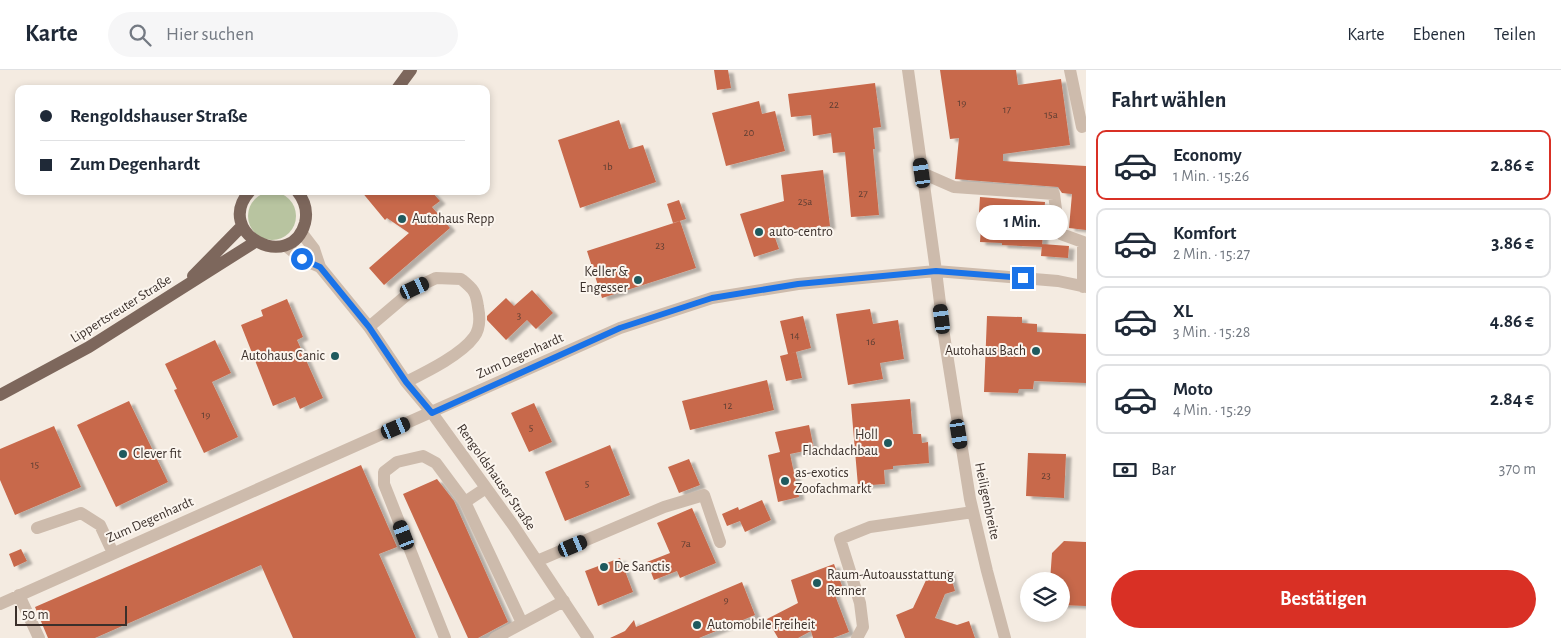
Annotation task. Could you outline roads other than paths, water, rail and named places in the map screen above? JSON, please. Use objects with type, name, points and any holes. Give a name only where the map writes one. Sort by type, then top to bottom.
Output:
[{"type":"main road","points":[[400,85],[410,70]]},
{"type":"main road","points":[[247,195],[240,216],[242,226],[247,235],[255,242],[273,247],[286,245],[297,238],[301,232],[306,218],[306,207],[303,195]]},
{"type":"main road","points":[[179,290],[242,226]]},
{"type":"main road","name":"Lippertsreuter Straße","points":[[0,395],[89,347],[255,242]]},
{"type":"street","name":"Heiligenbreite","points":[[908,70],[944,335],[970,499],[1005,638]]},
{"type":"street","points":[[1070,70],[1082,127]]},
{"type":"street","points":[[922,173],[954,187],[1054,194],[1061,234],[1083,242],[1084,287]]},
{"type":"street","name":"Rengoldshauser Straße","points":[[301,232],[314,249],[320,267],[369,327],[406,382],[432,413],[537,561],[588,638]]},
{"type":"street","name":"Rengoldshauser Straße","points":[[286,245],[302,259],[320,267]]},
{"type":"street","name":"Zum Degenhardt","points":[[0,604],[620,328],[712,298],[798,284],[936,271],[1058,281],[1084,287]]},
{"type":"street","points":[[369,327],[415,288],[436,278],[461,279],[473,289],[479,312],[479,325],[474,336],[456,353],[424,374],[406,382]]},
{"type":"street","points":[[445,638],[384,484],[384,472],[397,462],[423,456],[436,463],[465,502],[522,623]]},
{"type":"street","points":[[465,502],[486,488]]},
{"type":"street","points":[[537,561],[664,507],[704,494],[720,542]]},
{"type":"street","points":[[857,638],[863,627],[860,603],[840,539],[870,527],[973,512]]},
{"type":"street","points":[[37,528],[81,513],[100,525],[113,553]]},
{"type":"street","points":[[19,596],[39,638]]},
{"type":"street","points":[[499,637],[564,601]]},
{"type":"place","name":"Autohaus Repp","points":[[402,219]]},
{"type":"place","name":"auto-centro","points":[[759,232]]},
{"type":"place","name":"Keller & Engesser","points":[[638,280]]},
{"type":"place","name":"Autohaus Bach","points":[[1036,351]]},
{"type":"place","name":"Autohaus Canic","points":[[335,356]]},
{"type":"place","name":"Holl Flachdachbau","points":[[888,443]]},
{"type":"place","name":"Clever fit","points":[[123,454]]},
{"type":"place","name":"as-exotics Zoofachmarkt","points":[[785,481]]},
{"type":"place","name":"De Sanctis","points":[[604,567]]},
{"type":"place","name":"Raum-Autoausstattung Renner","points":[[817,583]]},
{"type":"place","name":"Automobile Freiheit","points":[[697,625]]}]
